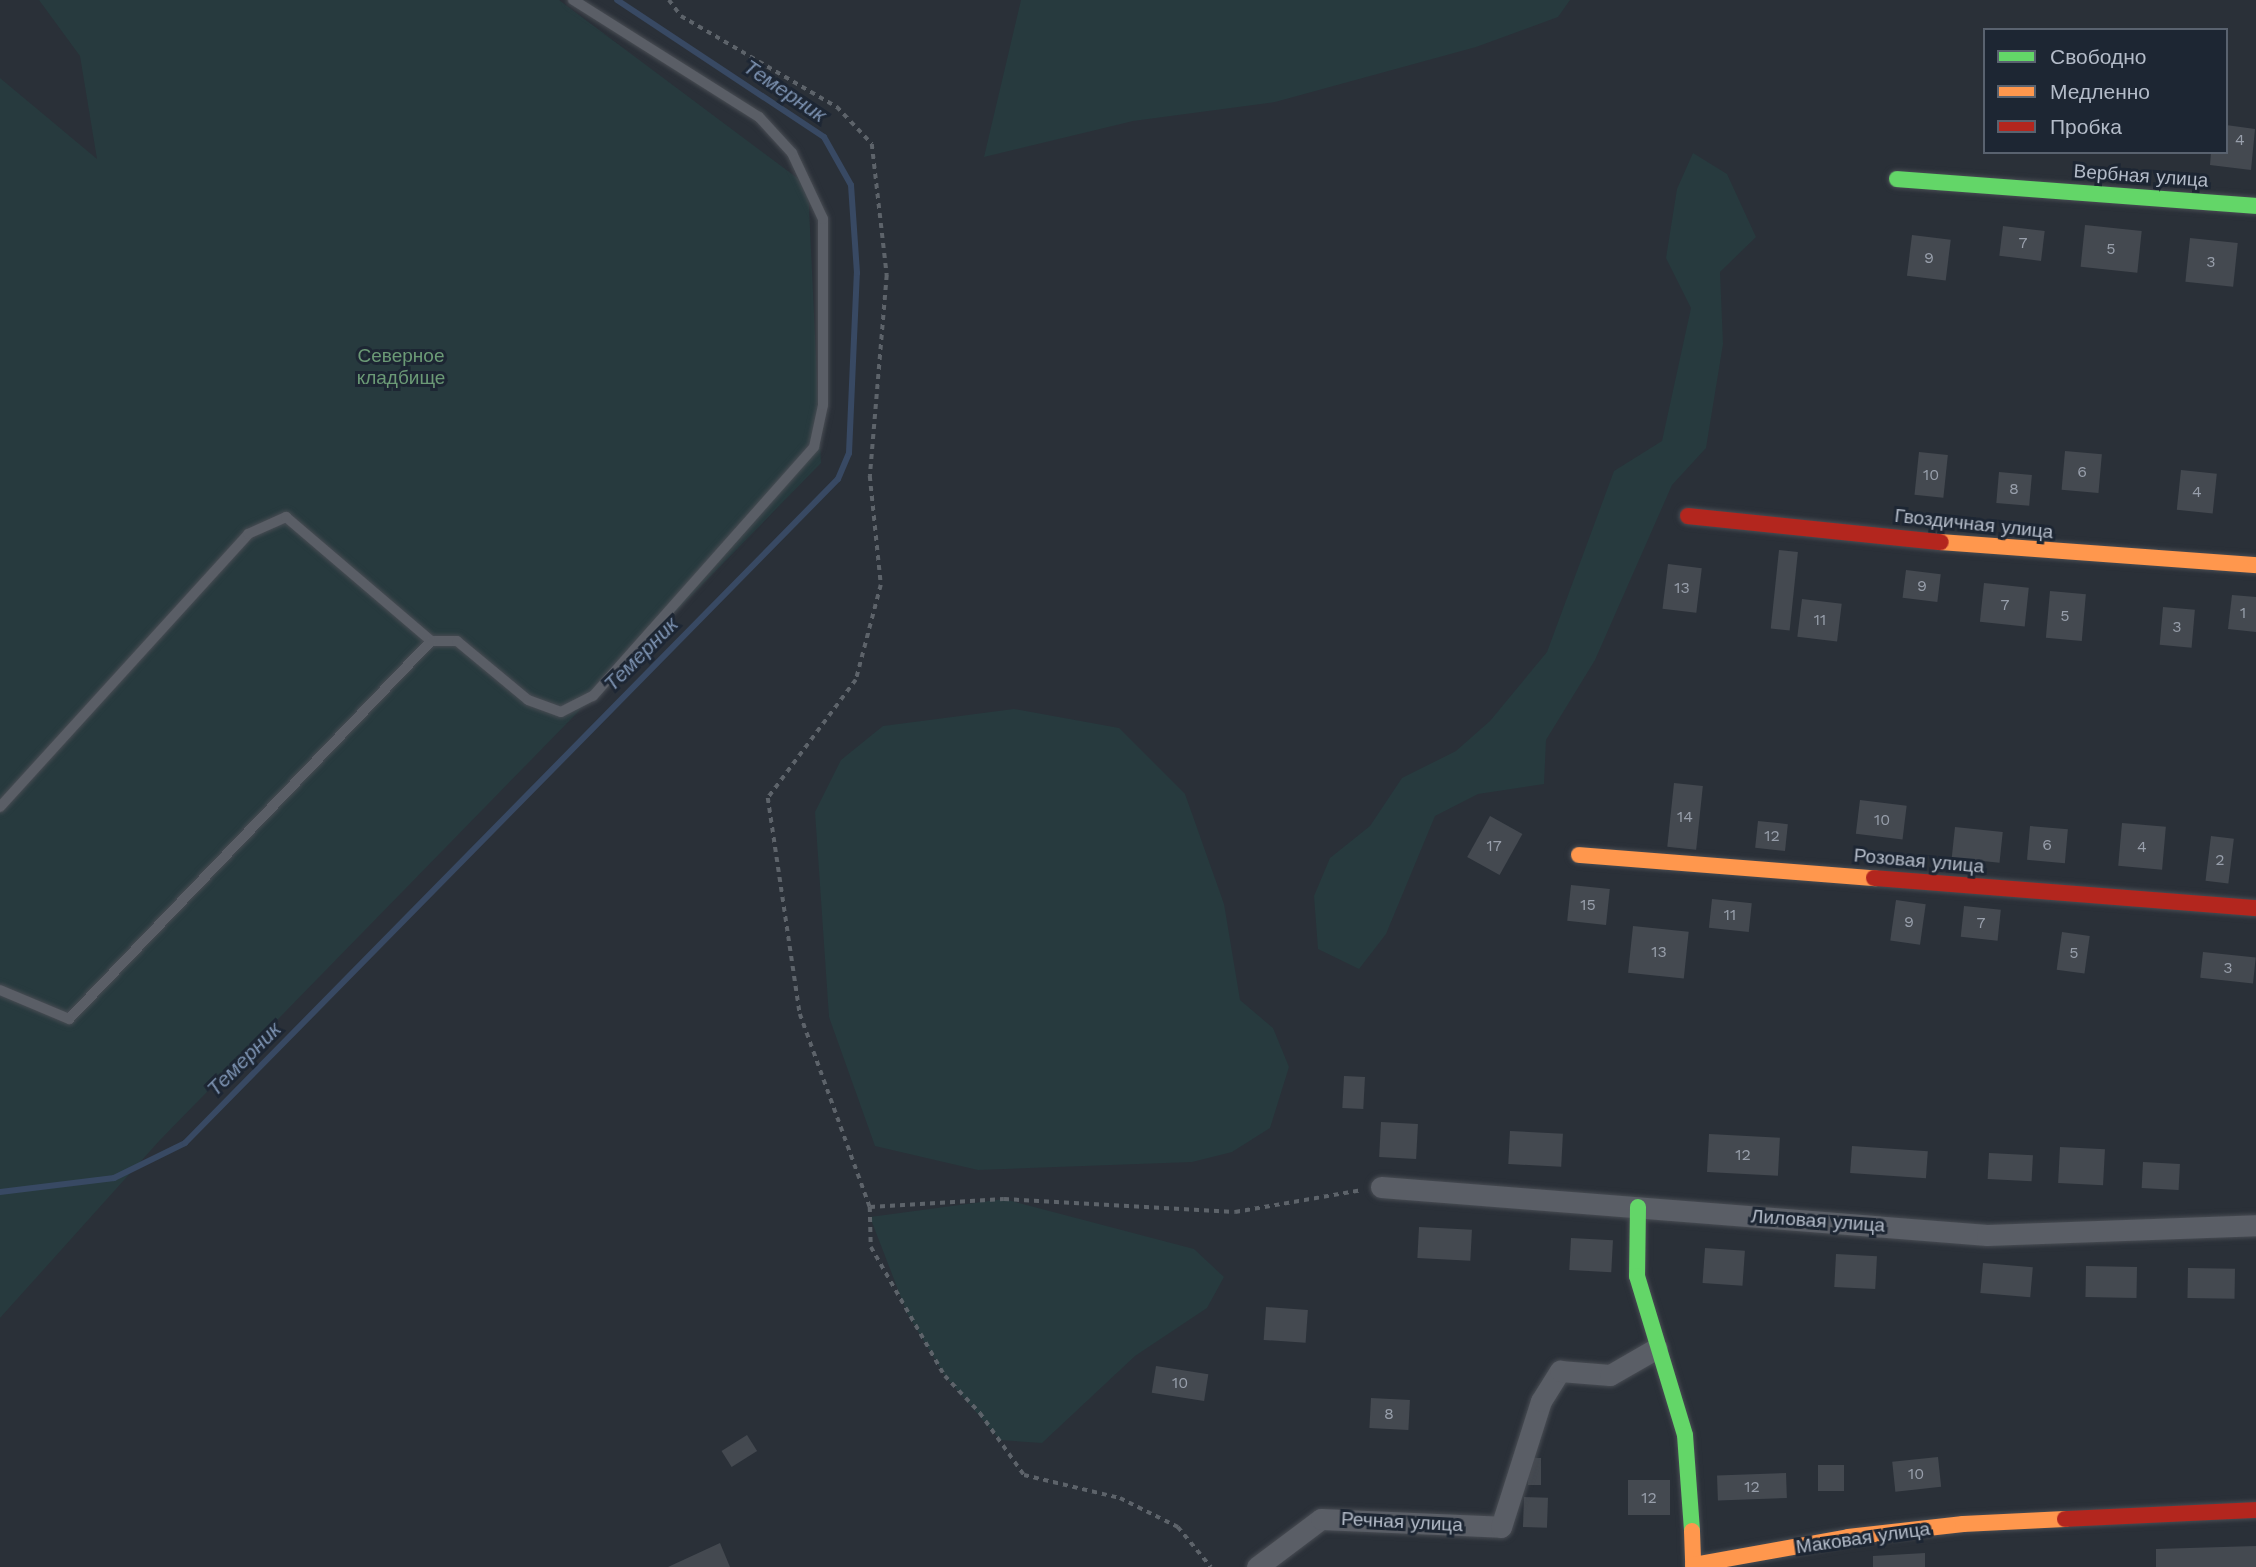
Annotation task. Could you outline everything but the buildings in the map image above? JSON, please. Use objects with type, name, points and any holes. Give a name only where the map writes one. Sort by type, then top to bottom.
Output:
[{"type":"street","name":"Вербная улица","points":[[1897,179],[2256,206]]},
{"type":"street","name":"Гвоздичная улица","points":[[1688,516],[2059,554],[2256,565]]},
{"type":"street","name":"Розовая улица","points":[[1578,855],[2256,908]]},
{"type":"street","name":"Лиловая улица","points":[[1381,1187],[1987,1235],[2256,1225]]},
{"type":"street","name":"Маковая улица","points":[[1638,1207],[1637,1276],[1685,1435],[1691,1477],[1693,1565],[1848,1537],[1963,1524],[2256,1510]]},
{"type":"street","name":"Речная улица","points":[[1257,1567],[1321,1519],[1501,1527],[1541,1401],[1560,1371],[1610,1375],[1657,1348]]},
{"type":"lane","points":[[0,807],[248,534],[286,517],[431,640],[457,641],[528,700],[561,712],[593,696],[814,447],[824,382],[823,219],[792,153],[759,117],[573,0]]},
{"type":"lane","points":[[0,990],[69,1019],[431,640]]},
{"type":"path","points":[[669,0],[681,16],[837,107],[872,144],[887,275],[870,476],[881,585],[856,680],[768,798],[800,1014],[870,1208],[871,1247],[922,1340],[1024,1475],[1120,1498],[1178,1527],[1211,1567]]},
{"type":"path","points":[[870,1208],[1004,1199],[1235,1212],[1381,1187]]},
{"type":"green space","name":"Северное кладбище","points":[[39,0],[559,0],[808,186],[821,463],[160,1140],[0,1318],[0,78],[97,159],[80,56]]},
{"type":"green space","points":[[1021,0],[1570,0],[1558,17],[1476,47],[1275,102],[1133,121],[984,157]]},
{"type":"green space","points":[[1693,153],[1727,174],[1756,237],[1720,272],[1723,344],[1706,448],[1672,485],[1595,660],[1546,740],[1544,784],[1478,794],[1435,816],[1386,934],[1359,969],[1318,949],[1314,896],[1330,858],[1370,826],[1402,778],[1456,751],[1490,721],[1547,652],[1614,471],[1662,441],[1691,308],[1666,258],[1677,189]]},
{"type":"green space","points":[[1014,709],[1119,728],[1185,794],[1224,904],[1240,1000],[1273,1028],[1289,1067],[1270,1128],[1232,1152],[1192,1162],[978,1170],[875,1146],[829,1017],[815,812],[841,760],[883,726]]},
{"type":"green space","points":[[1004,1199],[1194,1249],[1224,1277],[1207,1308],[1135,1356],[1042,1443],[1000,1440],[945,1376],[907,1313],[870,1217]]},
{"type":"waterway","name":"Темерник","points":[[0,1192],[114,1178],[185,1143],[838,479],[849,453],[857,273],[851,185],[824,137],[617,0]]},
{"type":"traffic: fast","points":[[1897,179],[2256,206]]},
{"type":"traffic: fast","points":[[1638,1207],[1637,1276],[1685,1435],[1692,1531]]},
{"type":"traffic: slow","points":[[1941,542],[2256,565]]},
{"type":"traffic: slow","points":[[1579,855],[1874,878]]},
{"type":"traffic: slow","points":[[1692,1531],[1693,1565],[1848,1537],[1963,1524],[2065,1519]]},
{"type":"traffic: jam","points":[[1688,516],[1941,542]]},
{"type":"traffic: jam","points":[[1874,878],[2256,908]]},
{"type":"traffic: jam","points":[[2065,1519],[2256,1510]]}]
